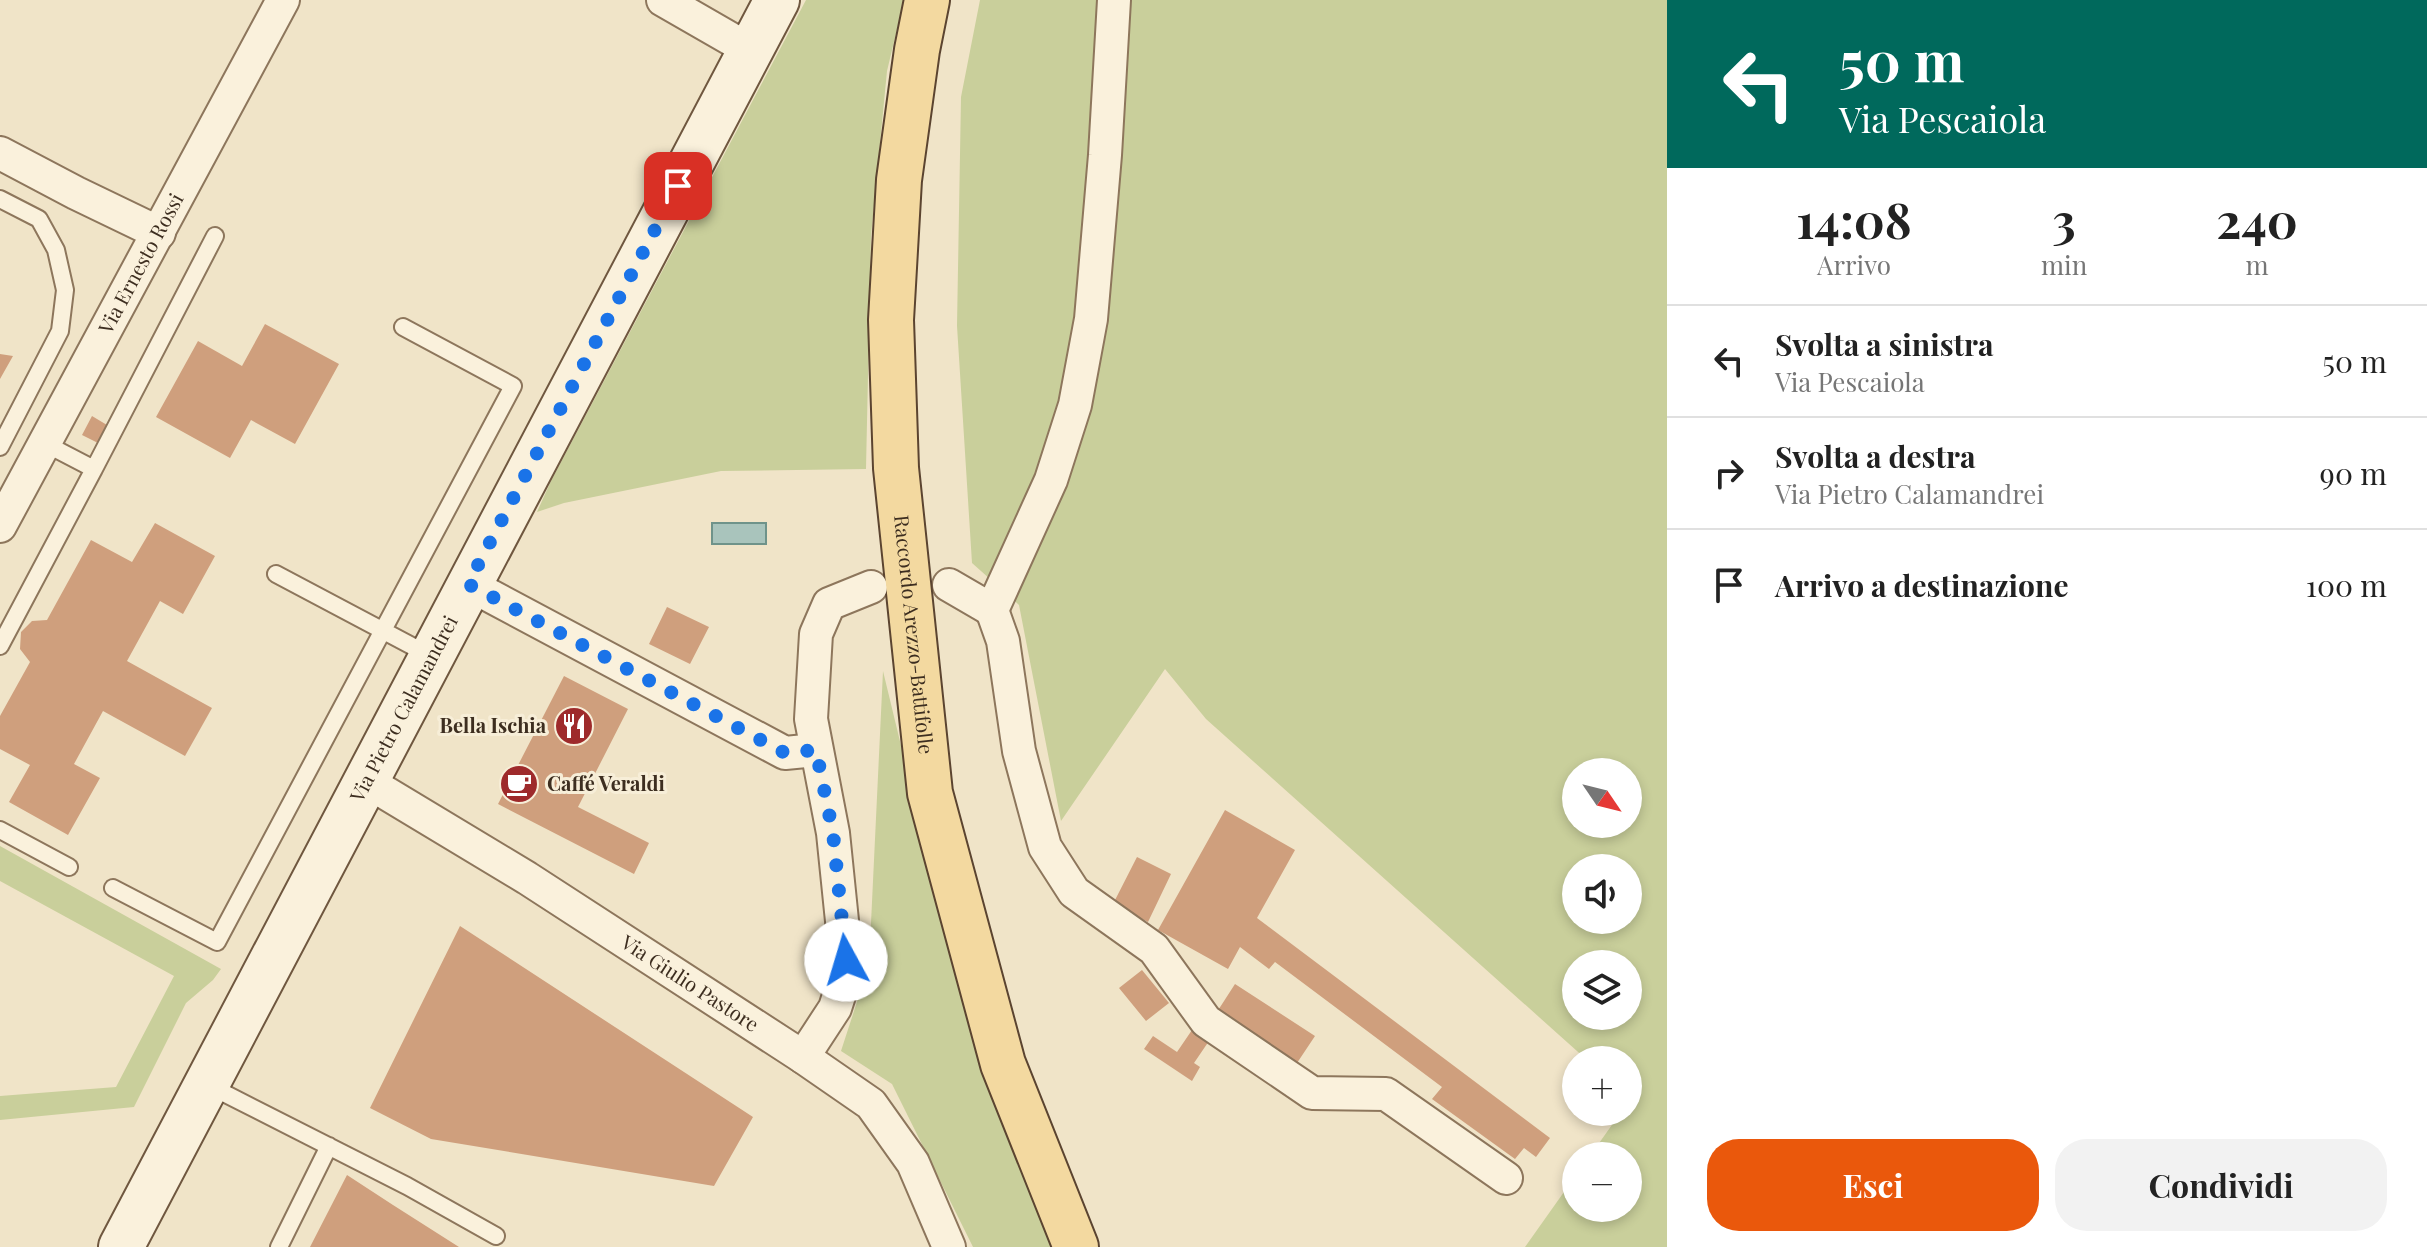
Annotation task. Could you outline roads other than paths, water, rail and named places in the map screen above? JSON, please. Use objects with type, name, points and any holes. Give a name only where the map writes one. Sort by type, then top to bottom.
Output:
[{"type":"main road","name":"Via Pietro Calamandrei","points":[[121,1247],[776,0]]},
{"type":"main road","name":"Raccordo Arezzo-Battifolle","points":[[927,0],[899,180],[891,320],[896,468],[930,793],[1003,1064],[1076,1247]]},
{"type":"street","name":"Via Ernesto Rossi","points":[[0,526],[283,0]]},
{"type":"street","points":[[663,0],[750,50]]},
{"type":"street","points":[[992,610],[1051,480],[1075,405],[1091,319],[1114,0]]},
{"type":"street","points":[[0,153],[159,233]]},
{"type":"street","points":[[468,584],[785,753],[816,750]]},
{"type":"street","points":[[949,585],[992,610],[1003,641],[1019,751],[1045,847],[1074,892],[1154,949],[1206,1021],[1312,1093],[1386,1094],[1506,1178]]},
{"type":"street","points":[[803,1057],[835,1008],[846,960],[833,833],[811,719],[816,634],[829,604],[871,587]]},
{"type":"street","name":"Via Giulio Pastore","points":[[366,781],[527,878],[871,1104],[913,1163],[949,1247]]},
{"type":"lane","points":[[0,199],[39,219],[56,250],[65,290],[60,331],[0,447]]},
{"type":"lane","points":[[0,646],[215,236]]},
{"type":"lane","points":[[113,888],[217,942],[513,386],[403,327]]},
{"type":"lane","points":[[44,443],[94,469]]},
{"type":"lane","points":[[276,574],[430,656]]},
{"type":"lane","points":[[0,830],[69,867]]},
{"type":"lane","points":[[207,1084],[496,1236]]},
{"type":"lane","points":[[279,1247],[329,1146]]},
{"type":"water","points":[[712,523],[766,523],[766,544],[712,544]]},
{"type":"place","name":"Bella Ischia","points":[[574,726]]},
{"type":"place","name":"Caffé Veraldi","points":[[519,784]]}]
